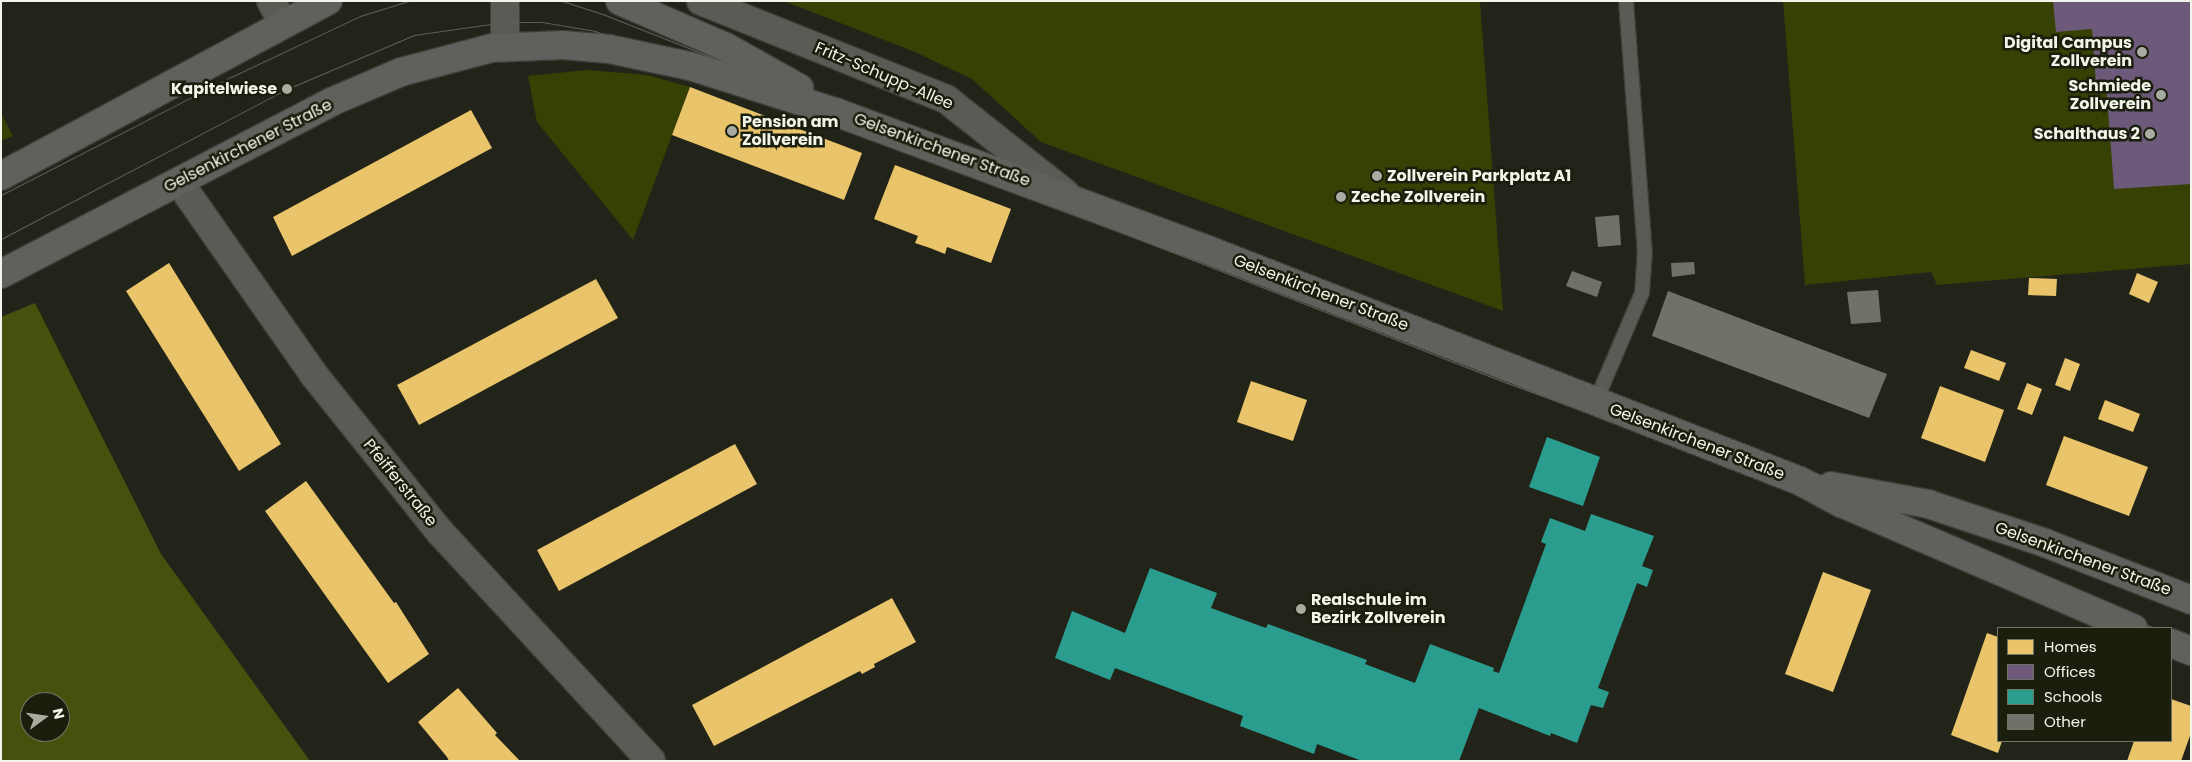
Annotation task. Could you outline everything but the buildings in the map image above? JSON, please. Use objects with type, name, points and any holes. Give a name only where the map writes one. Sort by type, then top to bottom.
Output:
[{"type":"main road","points":[[1,176],[277,12],[328,1]]},
{"type":"main road","name":"Gelsenkirchener Straße","points":[[620,1],[726,47],[838,113]]},
{"type":"main road","name":"Gelsenkirchener Straße","points":[[1,274],[331,102],[401,72],[452,57],[505,47],[563,45],[609,49],[690,66],[838,113],[1073,198],[1398,322],[1595,403],[1800,481],[1840,503],[2131,627]]},
{"type":"main road","name":"Gelsenkirchener Straße","points":[[1800,481],[1928,504],[2045,543],[2191,600]]},
{"type":"main road","points":[[2172,644],[2191,650]]},
{"type":"street","points":[[505,1],[505,47]]},
{"type":"street","name":"Fritz-Schupp-Allee","points":[[701,1],[946,99],[1019,160],[1073,198]]},
{"type":"street","name":"Pfeifferstraße","points":[[178,182],[314,375],[440,532],[651,761]]},
{"type":"lane","points":[[1595,403],[1642,292],[1645,254],[1626,1]]},
{"type":"green space","name":"Zeche Zollverein","points":[[784,1],[1480,1],[1503,311],[1041,142],[972,79],[915,52]]},
{"type":"green space","points":[[1783,1],[2191,1],[2191,264],[1937,285],[1931,272],[1805,285]]},
{"type":"green space","points":[[586,70],[647,75],[690,87],[633,240],[537,122],[528,76]]},
{"type":"green space","points":[[1,113],[13,136],[1,141]]},
{"type":"green space","points":[[35,303],[161,554],[310,761],[1,761],[1,317]]},
{"type":"tram line","points":[[1,195],[231,77],[360,16],[409,1]]},
{"type":"tram line","points":[[562,1],[605,15],[997,170],[1398,322],[1725,443],[2043,549],[2191,606]]},
{"type":"tram line","points":[[1,239],[287,89],[414,35],[505,22],[542,22],[595,31],[912,150],[1504,382],[1841,503],[2152,627]]},
{"type":"tram line","points":[[2172,634],[2191,642]]},
{"type":"place","name":"Digital Campus Zollverein","points":[[2142,52]]},
{"type":"place","name":"Kapitelwiese","points":[[287,89]]},
{"type":"place","name":"Schmiede Zollverein","points":[[2161,95]]},
{"type":"place","name":"Pension am Zollverein","points":[[732,131]]},
{"type":"place","name":"Schalthaus 2","points":[[2150,134]]},
{"type":"place","name":"Zollverein Parkplatz A1","points":[[1377,176]]},
{"type":"place","name":"Zeche Zollverein","points":[[1341,197]]},
{"type":"place","name":"Realschule im Bezirk Zollverein","points":[[1301,609]]}]
